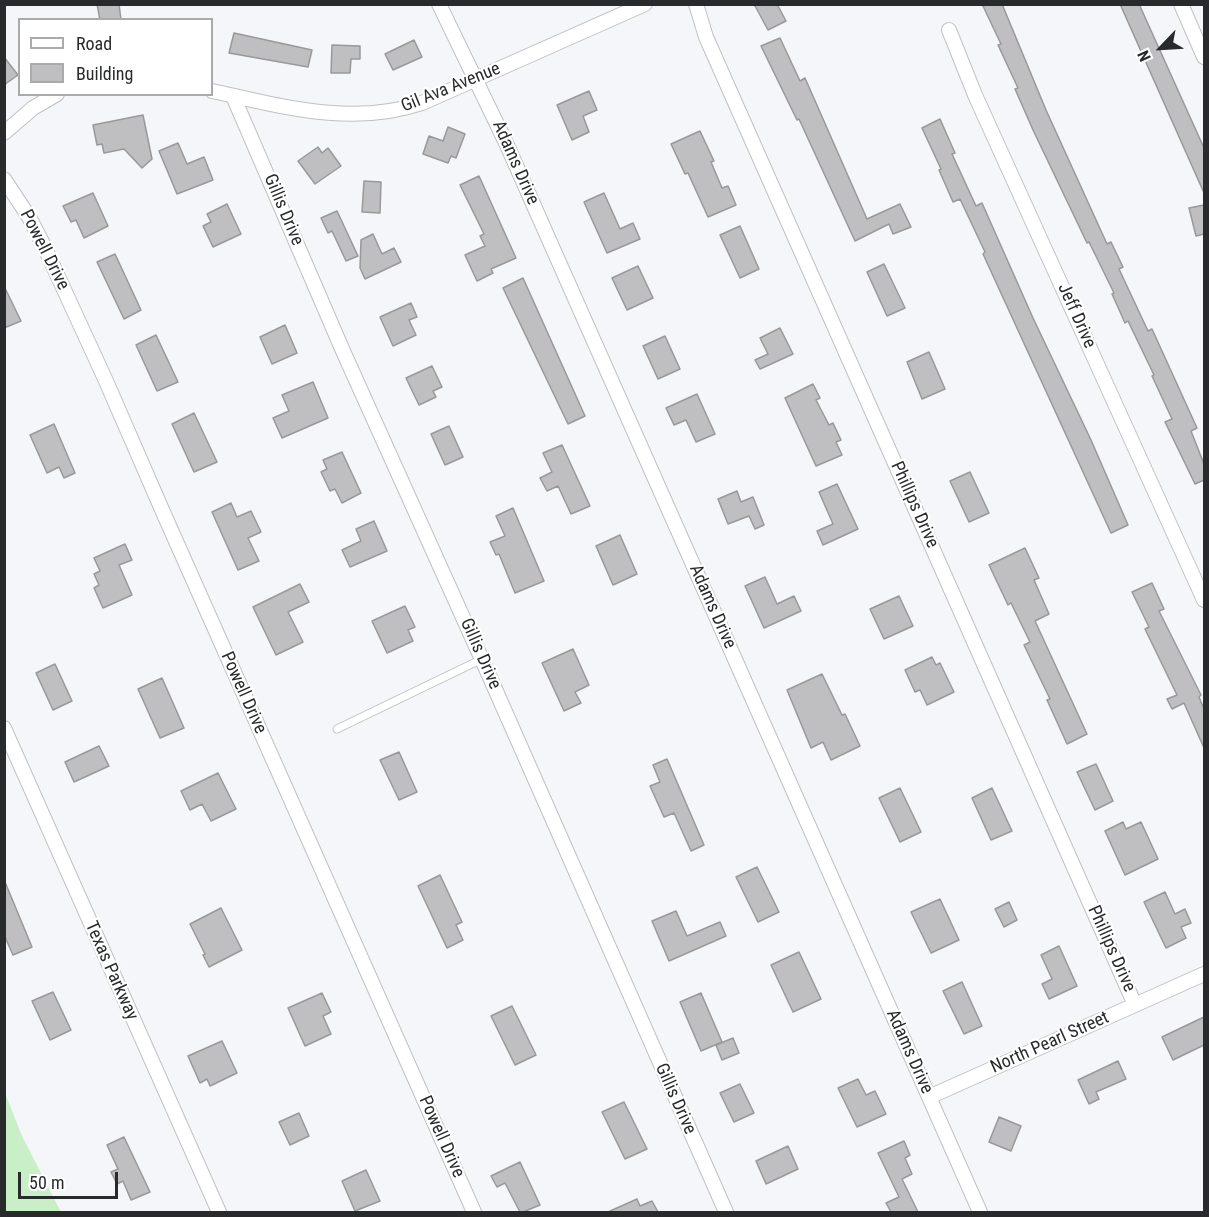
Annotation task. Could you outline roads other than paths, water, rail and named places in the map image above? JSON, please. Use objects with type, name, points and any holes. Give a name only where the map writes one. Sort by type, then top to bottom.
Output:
[{"type":"street","name":"Adams Drive","points":[[439,4],[476,79],[607,368],[980,1212]]},
{"type":"street","name":"Gil Ava Avenue","points":[[213,91],[335,115],[372,114],[410,107],[645,4]]},
{"type":"street","name":"Phillips Drive","points":[[696,4],[706,37],[1135,1005]]},
{"type":"street","points":[[1181,4],[1204,57]]},
{"type":"street","name":"Jeff Drive","points":[[949,30],[975,95],[1204,600]]},
{"type":"street","points":[[4,133],[33,108],[54,96]]},
{"type":"street","name":"Gillis Drive","points":[[233,96],[343,351],[482,659],[726,1212]]},
{"type":"street","name":"Powell Drive","points":[[4,178],[44,246],[106,381],[474,1212]]},
{"type":"street","name":"Texas Parkway","points":[[4,728],[219,1212]]},
{"type":"street","name":"North Pearl Street","points":[[929,1097],[1204,974]]},
{"type":"lane","points":[[337,729],[482,659]]}]
